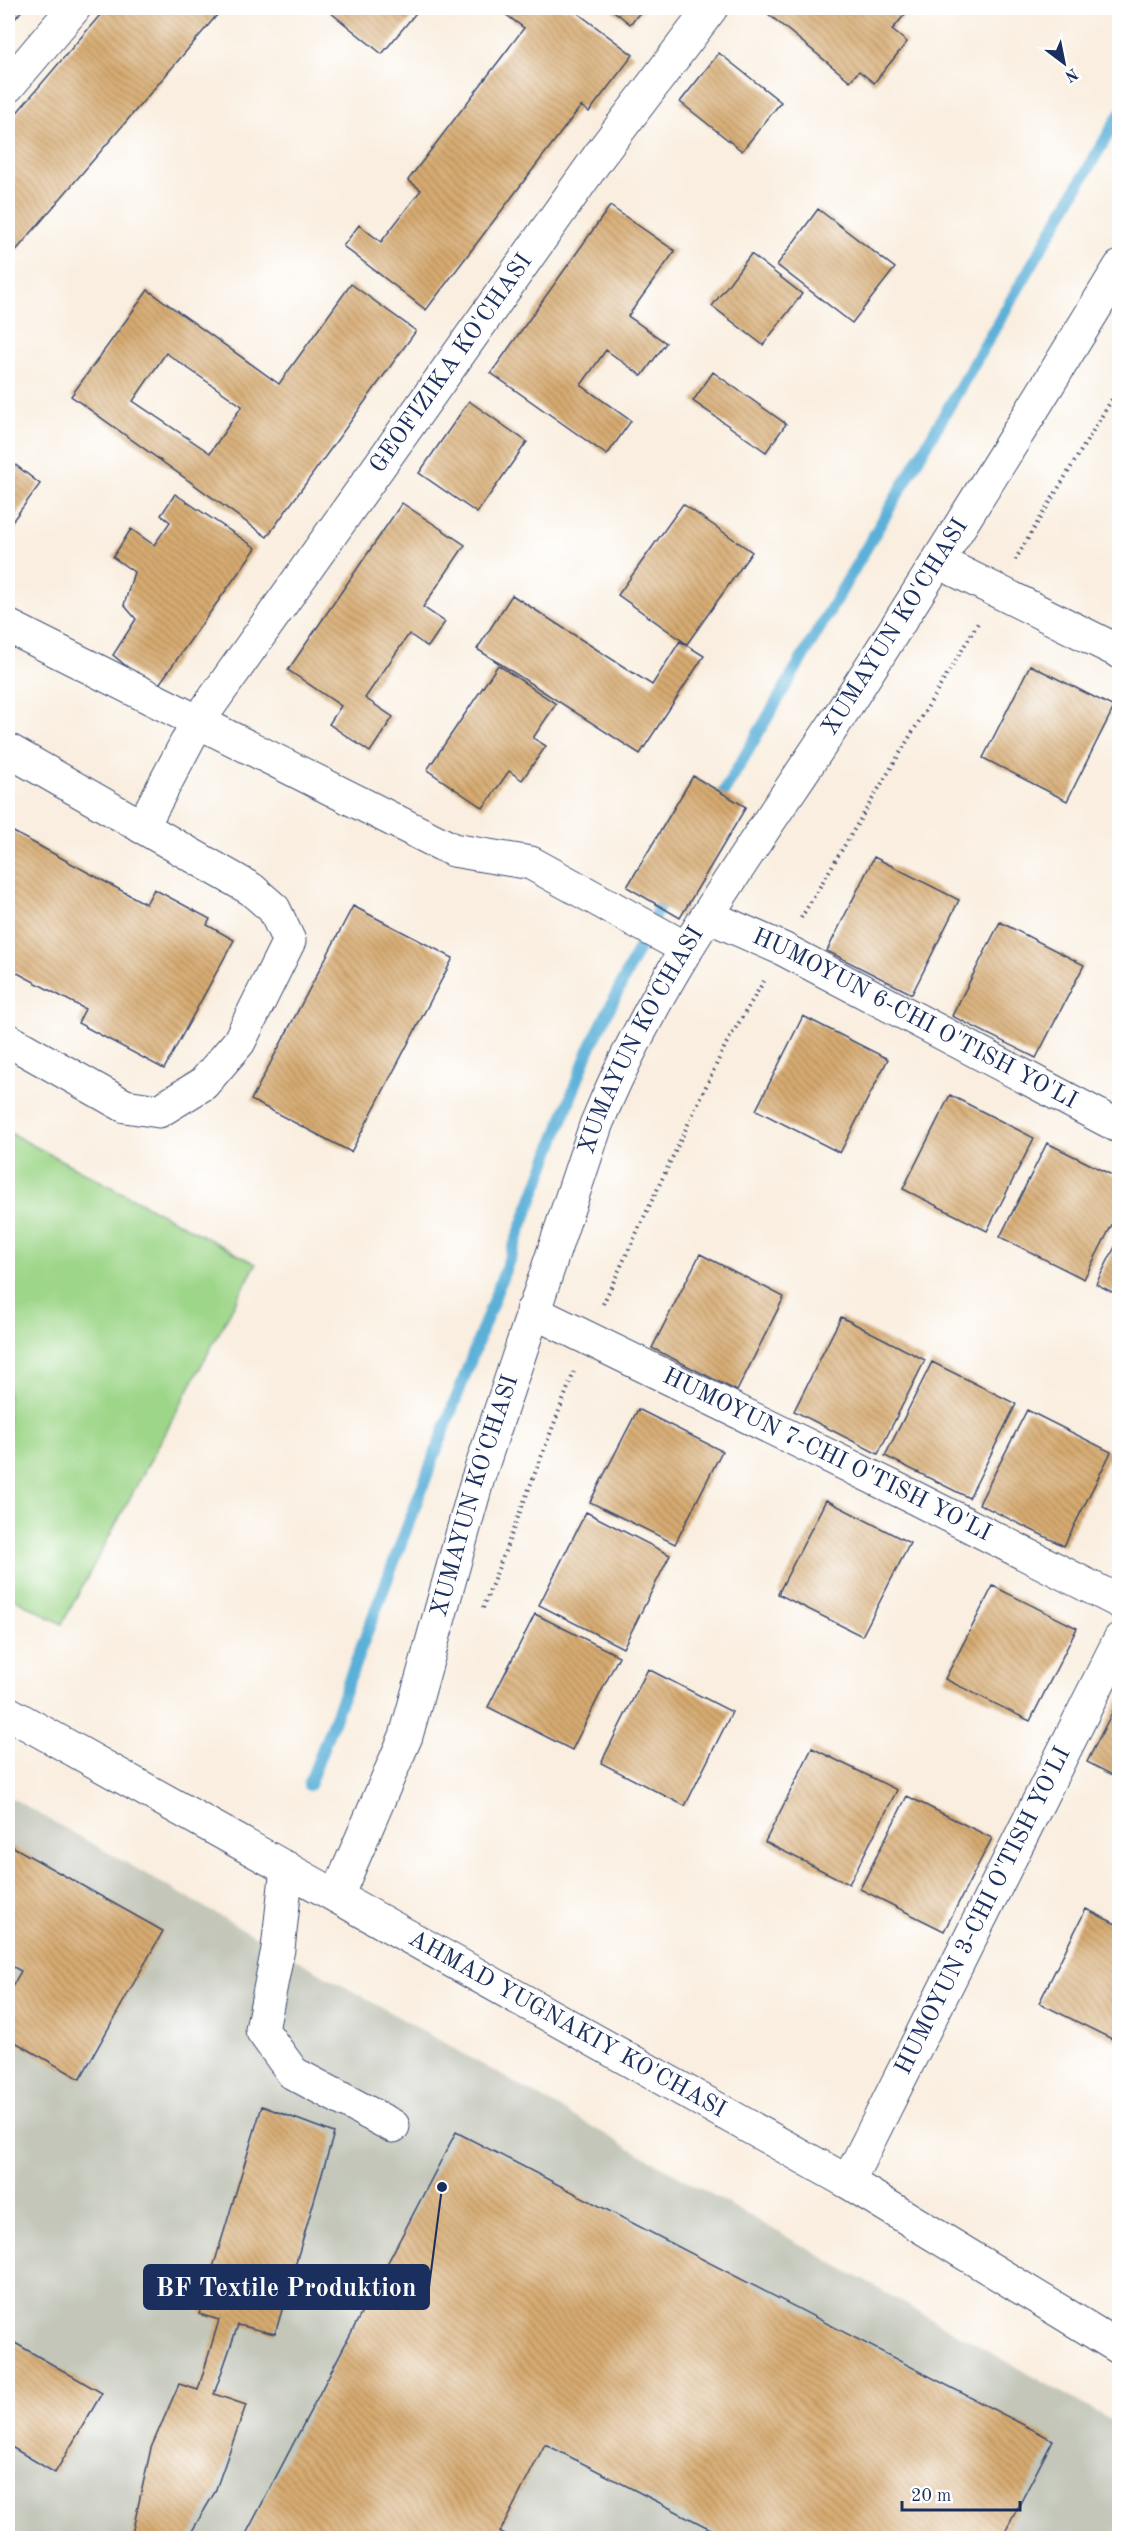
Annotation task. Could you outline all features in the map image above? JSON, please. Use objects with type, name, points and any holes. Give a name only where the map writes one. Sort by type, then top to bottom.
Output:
[{"type":"street","points":[[8,86],[74,8]]},
{"type":"street","name":"GEOFIZIKA KO'CHASI","points":[[142,827],[197,723],[599,156],[711,8]]},
{"type":"street","name":"XUMAYUN KO'CHASI","points":[[337,1896],[406,1736],[477,1481],[532,1311],[596,1125],[615,1078],[708,916],[939,562],[1119,267]]},
{"type":"street","points":[[939,562],[1119,652]]},
{"type":"street","points":[[8,626],[453,850],[531,863],[687,950]]},
{"type":"street","points":[[8,750],[250,889],[274,909],[288,941],[239,1042],[203,1083],[159,1110],[125,1106],[8,1040]]},
{"type":"street","name":"HUMOYUN 6-CHI O'TISH YO'LI","points":[[708,916],[783,949],[1119,1127]]},
{"type":"street","name":"HUMOYUN 7-CHI O'TISH YO'LI","points":[[532,1311],[587,1340],[914,1497],[1119,1602]]},
{"type":"street","name":"HUMOYUN 3-CHI O'TISH YO'LI","points":[[848,2181],[1119,1640]]},
{"type":"street","name":"AHMAD YUGNAKIY KO'CHASI","points":[[8,1713],[848,2181],[1119,2348]]},
{"type":"street","points":[[287,1868],[278,1949],[262,2030],[293,2073],[393,2126]]},
{"type":"path","points":[[480,1614],[587,1340],[726,1044],[1119,386]]},
{"type":"shaded area","points":[[8,1796],[1119,2425],[1119,2538],[8,2538]]},
{"type":"green space","points":[[8,1132],[256,1264],[62,1624],[8,1595]]},
{"type":"building","points":[[8,8],[24,8],[8,27]]},
{"type":"building","points":[[106,8],[223,8],[8,260],[8,123]]},
{"type":"building","points":[[325,8],[420,8],[382,54]]},
{"type":"building","points":[[497,8],[571,8],[633,55],[589,112],[581,106],[426,310],[343,246],[359,225],[381,242],[421,190],[408,180],[524,28]]},
{"type":"building","points":[[610,8],[644,8],[630,24]]},
{"type":"building","points":[[761,8],[910,8],[892,30],[907,42],[874,83],[859,71],[850,81]]},
{"type":"building","points":[[719,53],[781,102],[742,151],[680,102]]},
{"type":"building","points":[[610,206],[675,251],[628,316],[666,343],[642,376],[606,350],[581,385],[631,421],[607,455],[491,373]]},
{"type":"building","points":[[818,209],[895,268],[852,323],[777,265]]},
{"type":"building","points":[[751,254],[802,294],[763,345],[712,306]]},
{"type":"building","points":[[351,284],[416,331],[267,537],[71,396],[148,290],[279,384]],"holes":[[[166,353],[242,406],[210,453],[133,401]]]},
{"type":"building","points":[[713,372],[786,424],[766,452],[693,401]]},
{"type":"building","points":[[469,401],[527,442],[477,513],[419,473]]},
{"type":"building","points":[[8,459],[40,484],[8,527]]},
{"type":"building","points":[[175,494],[256,548],[155,690],[113,655],[136,619],[124,605],[134,572],[113,557],[131,529],[154,545],[170,522],[161,515]]},
{"type":"building","points":[[402,503],[465,545],[423,607],[445,622],[428,647],[409,634],[365,698],[393,717],[370,752],[329,724],[341,706],[288,670]]},
{"type":"building","points":[[683,504],[752,552],[687,644],[618,595]]},
{"type":"building","points":[[512,595],[652,685],[680,641],[704,656],[640,754],[477,649]]},
{"type":"building","points":[[498,665],[556,704],[533,738],[546,746],[522,780],[509,771],[483,808],[427,770]]},
{"type":"building","points":[[1030,665],[1114,707],[1067,801],[983,758]]},
{"type":"building","points":[[693,776],[746,807],[680,918],[627,887]]},
{"type":"building","points":[[8,829],[146,904],[154,889],[210,919],[207,925],[234,940],[164,1069],[78,1023],[85,1009],[8,968]]},
{"type":"building","points":[[874,857],[959,900],[912,994],[827,951]]},
{"type":"building","points":[[353,906],[453,958],[351,1152],[251,1100]]},
{"type":"building","points":[[1000,922],[1084,965],[1036,1058],[952,1016]]},
{"type":"building","points":[[803,1016],[888,1059],[840,1153],[756,1110]]},
{"type":"building","points":[[950,1095],[1034,1138],[987,1231],[903,1189]]},
{"type":"building","points":[[1047,1143],[1120,1179],[1120,1209],[1084,1279],[1000,1237]]},
{"type":"building","points":[[1120,1237],[1120,1296],[1096,1284]]},
{"type":"building","points":[[700,1254],[784,1297],[737,1391],[652,1348]]},
{"type":"building","points":[[841,1317],[925,1360],[878,1454],[794,1411]]},
{"type":"building","points":[[932,1362],[1016,1404],[969,1498],[885,1456]]},
{"type":"building","points":[[638,1409],[722,1451],[675,1544],[590,1502]]},
{"type":"building","points":[[1027,1410],[1111,1452],[1064,1546],[979,1504]]},
{"type":"building","points":[[826,1500],[910,1543],[862,1636],[778,1594]]},
{"type":"building","points":[[586,1512],[670,1555],[623,1648],[539,1605]]},
{"type":"building","points":[[993,1586],[1077,1628],[1030,1721],[945,1679]]},
{"type":"building","points":[[535,1614],[619,1656],[572,1750],[488,1707]]},
{"type":"building","points":[[648,1669],[732,1712],[685,1806],[601,1763]]},
{"type":"building","points":[[1120,1697],[1120,1779],[1087,1762]]},
{"type":"building","points":[[812,1748],[897,1790],[849,1884],[765,1842]]},
{"type":"building","points":[[907,1796],[992,1838],[944,1931],[860,1889]]},
{"type":"building","points":[[8,1844],[163,1931],[80,2079],[8,2038],[8,1994],[21,1971],[8,1964]]},
{"type":"building","points":[[1086,1909],[1120,1926],[1120,2043],[1039,2003]]},
{"type":"building","points":[[262,2106],[334,2133],[275,2334],[238,2325],[214,2394],[246,2405],[215,2492],[188,2538],[131,2538],[151,2448],[179,2384],[198,2390],[219,2320],[199,2314]]},
{"type":"building","points":[[456,2132],[1053,2440],[1002,2538],[728,2538],[545,2444],[500,2532],[512,2538],[244,2538]]},
{"type":"building","points":[[8,2339],[102,2393],[55,2473],[8,2445]]},
{"type":"waterway","points":[[715,807],[1120,114]]},
{"type":"waterway","points":[[309,1785],[588,1052],[666,893]]},
{"type":"place","name":"BF Textile Produktion","points":[[442,2187]]}]
